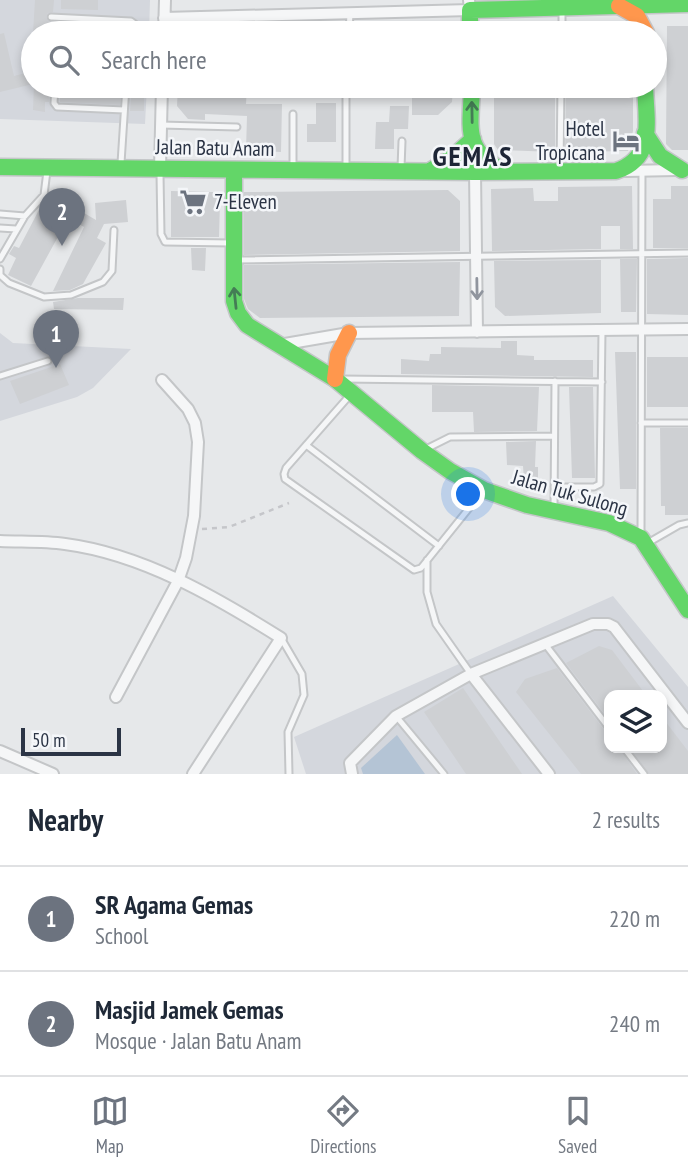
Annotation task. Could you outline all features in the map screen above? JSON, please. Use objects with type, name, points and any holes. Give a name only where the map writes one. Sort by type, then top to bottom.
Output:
[{"type":"main road","points":[[470,5],[682,4]]},
{"type":"main road","points":[[651,21],[663,10],[682,4]]},
{"type":"main road","points":[[618,6],[637,14],[640,21]]},
{"type":"main road","points":[[472,98],[473,139],[478,154],[504,172]]},
{"type":"main road","points":[[616,171],[628,168],[641,156],[645,134],[645,98]]},
{"type":"main road","points":[[645,134],[656,153],[667,163],[685,170]]},
{"type":"main road","points":[[429,171],[454,156],[473,139]]},
{"type":"main road","name":"Jalan Batu Anam","points":[[0,167],[616,171]]},
{"type":"main road","name":"Jalan Tuk Sulong","points":[[234,170],[234,301],[237,313],[253,330],[335,379],[422,451],[484,490],[527,505],[608,523],[644,541],[688,610]]},
{"type":"main road","points":[[335,379],[339,350],[349,333]]},
{"type":"street","points":[[165,0],[164,18],[350,13],[470,5]]},
{"type":"street","points":[[160,169],[162,98]]},
{"type":"street","points":[[616,171],[685,170]]},
{"type":"street","points":[[475,172],[477,332]]},
{"type":"street","points":[[279,345],[349,333],[688,329]]},
{"type":"street","points":[[116,697],[178,580],[189,546],[194,516],[198,442],[192,415],[162,380]]},
{"type":"street","points":[[0,541],[63,544],[120,558],[178,580],[220,600],[281,638],[193,774]]},
{"type":"street","points":[[352,774],[350,763],[396,716],[471,674],[593,624],[608,624],[614,627],[688,723]]},
{"type":"street","points":[[471,674],[550,774]]},
{"type":"street","points":[[0,751],[53,774]]},
{"type":"lane","points":[[350,13],[350,21]]},
{"type":"lane","points":[[51,17],[131,21]]},
{"type":"lane","points":[[54,98],[57,107],[124,110]]},
{"type":"lane","points":[[120,169],[125,98]]},
{"type":"lane","points":[[346,98],[346,170]]},
{"type":"lane","points":[[560,171],[561,98]]},
{"type":"lane","points":[[293,114],[293,170]]},
{"type":"lane","points":[[161,125],[237,127]]},
{"type":"lane","points":[[401,171],[402,141]]},
{"type":"lane","points":[[0,258],[24,216],[44,195],[47,168]]},
{"type":"lane","points":[[160,169],[162,233],[165,242],[234,243]]},
{"type":"lane","points":[[642,170],[641,423],[644,541],[685,523],[688,533]]},
{"type":"lane","points":[[0,214],[24,216]]},
{"type":"lane","points":[[0,228],[16,229]]},
{"type":"lane","points":[[0,269],[1,275],[9,283],[44,297],[71,295],[103,282],[112,271],[114,230]]},
{"type":"lane","points":[[234,260],[688,253]]},
{"type":"lane","points":[[554,487],[594,487],[600,484],[603,331]]},
{"type":"lane","points":[[0,376],[48,361]]},
{"type":"lane","points":[[335,379],[602,382]]},
{"type":"lane","points":[[554,512],[555,382]]},
{"type":"lane","points":[[351,393],[284,471],[285,480],[414,570],[421,568],[484,490]]},
{"type":"lane","points":[[641,423],[688,423]]},
{"type":"lane","points":[[422,451],[450,437],[554,436]]},
{"type":"lane","points":[[306,445],[439,546]]},
{"type":"lane","points":[[428,560],[427,592],[436,624],[471,674]]},
{"type":"lane","points":[[281,638],[302,674],[304,695],[288,732],[289,774]]},
{"type":"lane","points":[[544,643],[604,721]]},
{"type":"lane","points":[[396,716],[444,774]]},
{"type":"lane","points":[[628,753],[644,774]]},
{"type":"path","points":[[194,528],[229,527],[289,503]]},
{"type":"shaded area","points":[[0,0],[150,0],[149,21],[21,21],[21,98],[146,98],[145,124],[0,119]]},
{"type":"shaded area","points":[[0,333],[13,343],[131,349],[93,388],[77,397],[0,421]]},
{"type":"shaded area","points":[[613,596],[688,687],[688,774],[306,774],[294,737]]},
{"type":"water","points":[[397,735],[425,774],[363,774],[361,768]]},
{"type":"building","points":[[35,0],[54,0],[53,12],[46,17],[48,21],[34,21]]},
{"type":"building","points":[[61,0],[98,0],[98,10],[61,9]]},
{"type":"building","points":[[667,26],[688,26],[688,150],[672,150],[666,144]]},
{"type":"building","points":[[4,33],[14,76],[21,74],[21,87],[0,92],[0,34]]},
{"type":"building","points":[[34,98],[49,98],[49,102],[45,102],[45,112],[33,110]]},
{"type":"building","points":[[60,98],[120,98],[120,105],[60,102]]},
{"type":"building","points":[[131,98],[144,98],[144,111],[130,111]]},
{"type":"building","points":[[177,98],[246,98],[246,104],[282,104],[281,152],[246,150],[247,116],[205,114],[205,120],[188,119],[177,106]]},
{"type":"building","points":[[412,98],[452,98],[452,102],[438,115],[412,115]]},
{"type":"building","points":[[494,98],[555,98],[555,152],[498,150],[494,144]]},
{"type":"building","points":[[566,98],[633,98],[633,131],[628,151],[565,152]]},
{"type":"building","points":[[316,103],[336,103],[336,142],[307,142],[307,124],[316,124]]},
{"type":"building","points":[[390,106],[409,106],[408,129],[394,129],[394,149],[375,149],[376,122],[389,122]]},
{"type":"building","points":[[632,186],[633,249],[620,249],[620,226],[601,226],[601,249],[492,251],[491,189],[533,188],[534,201],[558,201],[558,187]]},
{"type":"building","points":[[671,186],[688,186],[688,248],[653,248],[653,199],[671,199]]},
{"type":"building","points":[[448,190],[460,201],[460,251],[244,255],[244,192]]},
{"type":"building","points":[[171,191],[213,192],[220,202],[219,237],[171,237]]},
{"type":"building","points":[[126,200],[128,222],[104,224],[97,238],[106,243],[83,284],[70,290],[53,291],[84,227],[61,214],[67,203],[96,220],[95,203]]},
{"type":"building","points":[[40,208],[65,224],[31,286],[8,275],[16,258],[9,254],[14,246],[19,248]]},
{"type":"building","points":[[191,248],[206,248],[205,271],[192,270]]},
{"type":"building","points":[[688,258],[688,315],[647,314],[647,259]]},
{"type":"building","points":[[620,259],[637,259],[636,312],[621,312]]},
{"type":"building","points":[[601,260],[601,313],[505,316],[495,307],[494,261]]},
{"type":"building","points":[[460,262],[459,316],[260,318],[248,309],[244,299],[244,265]]},
{"type":"building","points":[[78,298],[124,298],[123,310],[54,309],[53,302]]},
{"type":"building","points":[[501,341],[517,341],[517,355],[534,356],[534,360],[593,360],[593,377],[401,374],[401,359],[429,361],[430,354],[441,354],[441,347],[501,348]]},
{"type":"building","points":[[615,352],[636,352],[636,489],[620,489]]},
{"type":"building","points":[[647,357],[688,357],[688,407],[647,407]]},
{"type":"building","points":[[60,364],[69,385],[20,404],[10,381]]},
{"type":"building","points":[[432,385],[539,387],[537,431],[474,432],[473,412],[432,412]]},
{"type":"building","points":[[569,387],[593,387],[595,478],[572,478]]},
{"type":"building","points":[[660,428],[688,428],[688,515],[665,515],[665,506],[661,506]]},
{"type":"building","points":[[536,441],[535,467],[538,467],[538,481],[524,480],[523,466],[507,465],[506,442]]},
{"type":"building","points":[[599,646],[612,650],[642,690],[604,690],[604,713],[566,663]]},
{"type":"building","points":[[557,668],[604,730],[604,753],[622,753],[637,774],[581,774],[516,692],[525,679]]},
{"type":"building","points":[[463,688],[522,774],[466,774],[424,712]]},
{"type":"building","points":[[667,724],[688,751],[688,774],[649,774],[634,753],[667,753]]},
{"type":"traffic: fast","points":[[470,21],[470,10],[688,4]]},
{"type":"traffic: fast","points":[[472,98],[471,125],[475,145],[490,163],[503,171]]},
{"type":"traffic: fast","points":[[0,167],[616,171],[629,165],[638,157],[643,147],[647,124],[646,98]]},
{"type":"traffic: fast","points":[[645,133],[660,156],[682,170]]},
{"type":"traffic: fast","points":[[430,171],[454,156],[473,139]]},
{"type":"traffic: fast","points":[[234,170],[234,301],[238,313],[247,325],[335,379],[422,451],[484,490],[527,505],[609,523],[641,538],[688,610]]},
{"type":"traffic: slow","points":[[619,6],[637,16],[640,21]]},
{"type":"traffic: slow","points":[[335,379],[338,355],[349,333]]},
{"type":"place","name":"Hotel Tropicana","points":[[626,141]]},
{"type":"place","name":"7-Eleven","points":[[193,202]]},
{"type":"place","name":"Masjid Jamek Gemas","points":[[62,246]]},
{"type":"place","name":"SR Agama Gemas","points":[[56,368]]},
{"type":"district","name":"GEMAS","points":[[473,156]]}]
